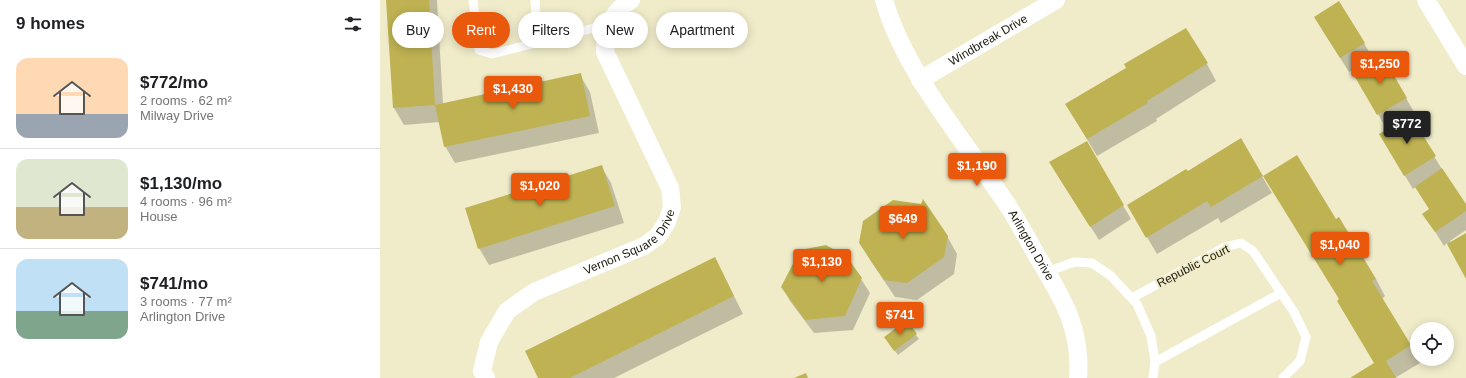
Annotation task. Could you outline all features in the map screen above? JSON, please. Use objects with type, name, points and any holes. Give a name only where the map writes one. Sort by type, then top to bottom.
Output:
[{"type":"street","name":"Vernon Square Drive","points":[[617,12],[622,6],[631,0]]},
{"type":"street","name":"Arlington Drive","points":[[884,0],[892,24],[920,80],[1003,198],[1063,300],[1073,325],[1078,352],[1078,378]]},
{"type":"street","name":"Windbreak Drive","points":[[920,80],[1056,0]]},
{"type":"street","points":[[1426,0],[1466,66]]},
{"type":"street","name":"Vernon Square Drive","points":[[486,378],[482,371],[489,342],[507,311],[534,292],[644,246],[658,236],[667,222],[672,207],[670,188],[605,52],[605,48]]},
{"type":"lane","points":[[473,0],[479,50],[492,54],[518,47]]},
{"type":"lane","points":[[535,0],[536,12]]},
{"type":"lane","name":"Republic Court","points":[[1132,298],[1225,247],[1241,243],[1253,251],[1294,312],[1306,337],[1300,361],[1283,378]]},
{"type":"lane","points":[[1047,272],[1074,262],[1092,263],[1111,276],[1137,304],[1151,336],[1155,362],[1153,378]]},
{"type":"lane","points":[[1155,362],[1281,293]]},
{"type":"building","points":[[386,0],[429,0],[430,12],[392,12],[392,48],[432,48],[435,105],[393,108]]},
{"type":"building","points":[[1339,1],[1365,43],[1340,58],[1314,17]]},
{"type":"building","points":[[1186,28],[1208,63],[1147,101],[1148,103],[1087,139],[1065,104],[1126,68],[1124,64]]},
{"type":"building","points":[[1382,55],[1407,98],[1377,115],[1352,72]]},
{"type":"building","points":[[581,73],[590,116],[444,147],[435,105]]},
{"type":"building","points":[[1410,115],[1436,156],[1404,176],[1379,134]]},
{"type":"building","points":[[1241,138],[1263,176],[1211,207],[1207,201],[1146,238],[1127,205],[1186,169],[1188,171]]},
{"type":"building","points":[[1087,141],[1124,205],[1090,227],[1049,162]]},
{"type":"building","points":[[1297,155],[1336,219],[1339,217],[1376,279],[1372,281],[1410,343],[1410,346],[1386,361],[1396,378],[1350,378],[1374,363],[1337,301],[1339,299],[1263,176]]},
{"type":"building","points":[[602,165],[615,206],[478,249],[465,208]]},
{"type":"building","points":[[1442,168],[1466,204],[1466,211],[1435,232],[1422,214],[1429,209],[1415,187]]},
{"type":"building","points":[[923,199],[948,236],[944,257],[907,283],[884,280],[859,243],[863,221],[893,200],[921,204]]},
{"type":"building","points":[[1466,233],[1466,279],[1447,244]]},
{"type":"building","points":[[826,245],[847,257],[862,278],[845,316],[805,320],[781,287],[800,250]]},
{"type":"building","points":[[715,257],[734,296],[570,378],[538,378],[525,351]]},
{"type":"building","points":[[907,320],[917,334],[894,351],[884,337]]},
{"type":"building","points":[[806,373],[808,378],[794,378]]}]
